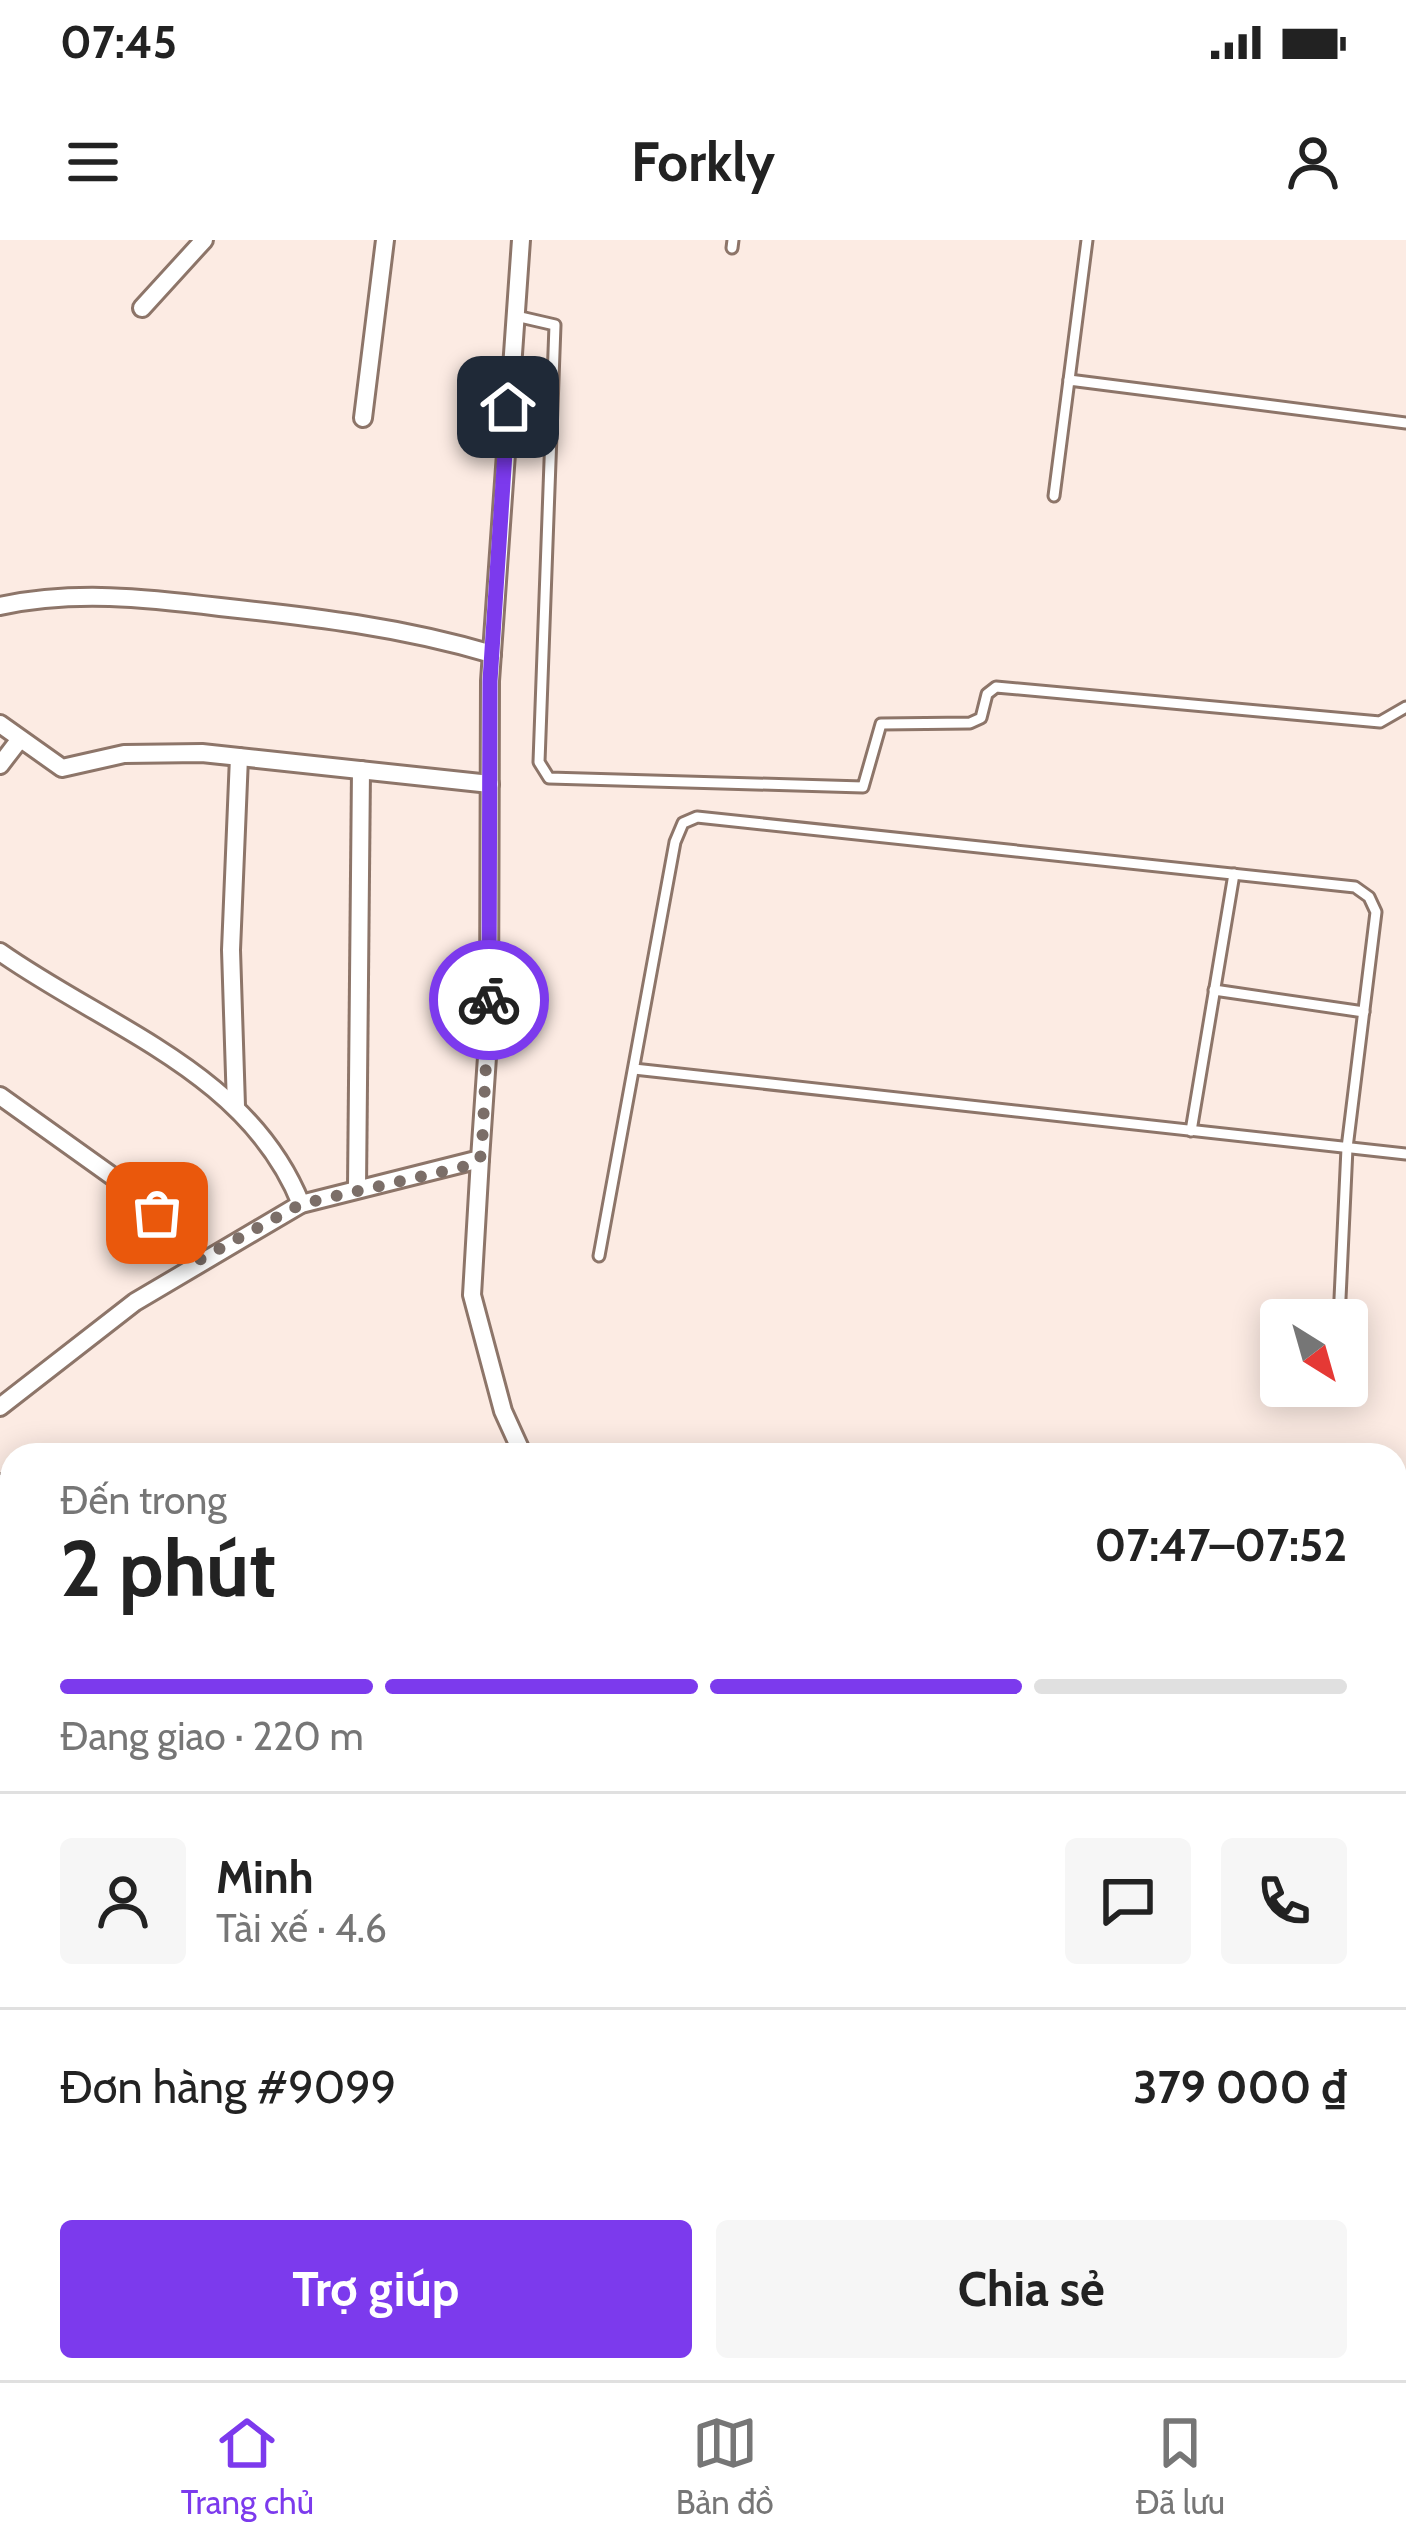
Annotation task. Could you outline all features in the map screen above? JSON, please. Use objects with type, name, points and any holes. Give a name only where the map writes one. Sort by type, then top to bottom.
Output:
[{"type":"street","points":[[142,308],[204,240]]},
{"type":"street","points":[[363,418],[385,240]]},
{"type":"street","points":[[517,1443],[503,1412],[472,1295],[489,1028],[491,654],[520,240]]},
{"type":"street","points":[[0,606],[102,595],[274,610],[362,621],[491,654]]},
{"type":"street","points":[[0,724],[62,768],[124,754],[239,757],[490,784]]},
{"type":"street","points":[[0,765],[20,740]]},
{"type":"street","points":[[236,1106],[230,950],[239,757]]},
{"type":"street","points":[[357,1188],[361,770]]},
{"type":"street","points":[[0,952],[197,1074],[236,1106],[284,1163],[301,1204]]},
{"type":"street","points":[[0,1096],[140,1196],[199,1260]]},
{"type":"street","points":[[3,1397],[199,1260],[301,1204],[480,1159]]},
{"type":"lane","points":[[1054,496],[1087,240]]},
{"type":"lane","points":[[515,316],[555,325],[539,762],[549,778],[863,787],[881,724],[970,723],[981,718],[987,694],[996,687],[1380,722],[1406,707]]},
{"type":"lane","points":[[1069,380],[1406,423]]},
{"type":"lane","points":[[599,1256],[675,842],[683,823],[697,818],[1355,886],[1370,897],[1376,912],[1347,1148],[1340,1299]]},
{"type":"lane","points":[[1191,1131],[1234,874]]},
{"type":"lane","points":[[1214,990],[1364,1012]]},
{"type":"lane","points":[[634,1069],[1406,1154]]},
{"type":"way so far","points":[[157,1213],[199,1260],[301,1204],[471,1165],[480,1159],[482,1147],[489,1000]]},
{"type":"route","points":[[489,1000],[490,681],[508,407]]}]
